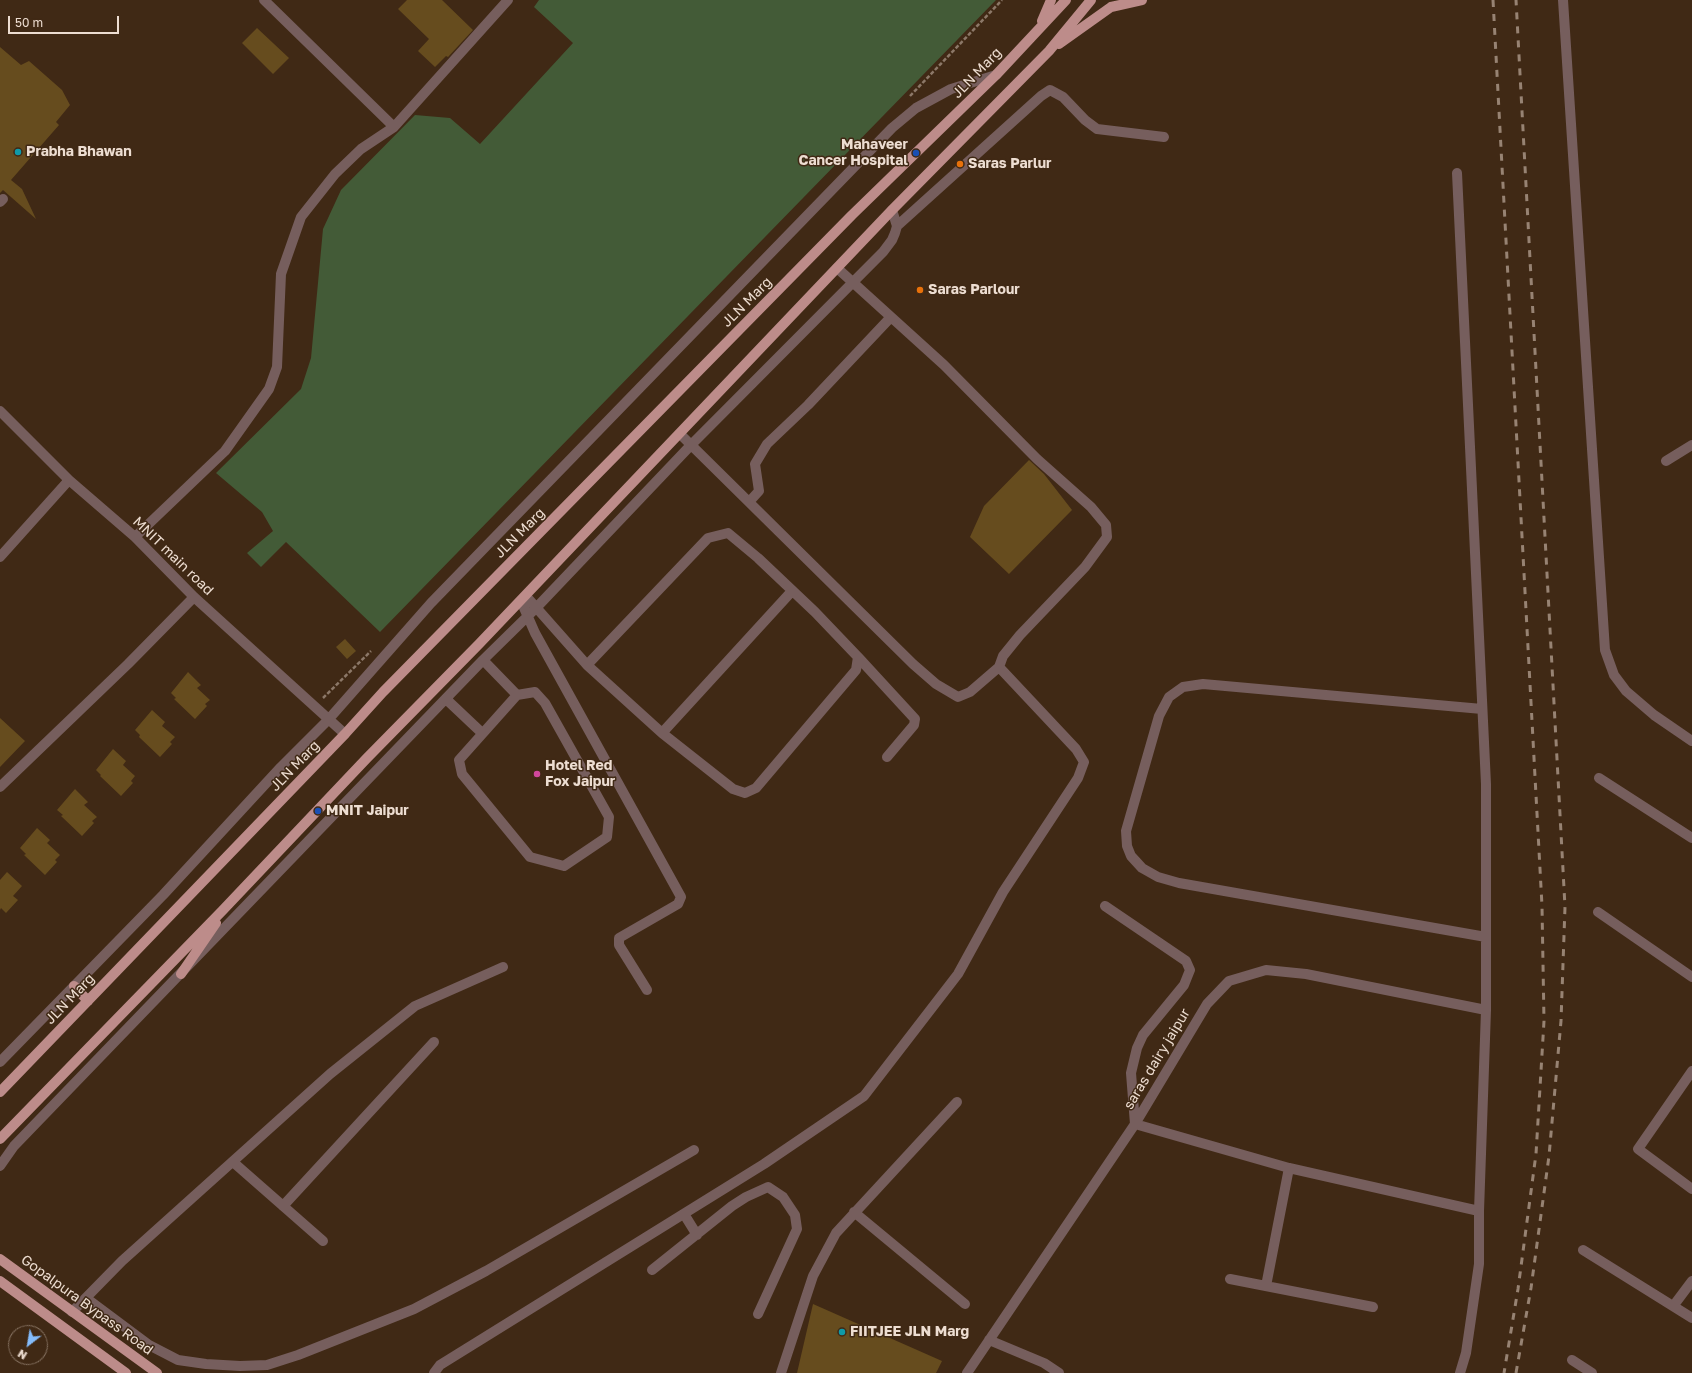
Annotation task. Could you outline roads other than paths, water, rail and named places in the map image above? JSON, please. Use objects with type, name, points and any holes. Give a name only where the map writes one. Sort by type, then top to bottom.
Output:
[{"type":"main road","points":[[1040,26],[1051,0]]},
{"type":"main road","name":"JLN Marg","points":[[0,1092],[345,734],[383,692],[852,215],[996,75],[1040,26],[1066,0]]},
{"type":"main road","points":[[0,1139],[222,911],[367,758],[524,598],[892,210],[1049,51],[1091,0]]},
{"type":"main road","points":[[1049,51],[1111,7],[1142,0]]},
{"type":"main road","points":[[181,974],[214,927],[222,911]]},
{"type":"main road","points":[[74,986],[88,1001]]},
{"type":"main road","name":"Gopalpura Bypass Road","points":[[0,1259],[157,1373]]},
{"type":"main road","points":[[2,1283],[126,1373]]},
{"type":"street","points":[[264,0],[394,127]]},
{"type":"street","points":[[135,537],[225,451],[269,389],[277,367],[281,274],[301,217],[335,174],[361,149],[394,127],[508,0]]},
{"type":"street","points":[[1563,0],[1605,650],[1614,675],[1626,691],[1654,715],[1692,741]]},
{"type":"street","points":[[0,1062],[163,895],[281,767],[328,720],[431,604],[892,128],[916,108],[951,89],[996,75]]},
{"type":"street","points":[[0,1166],[14,1146],[483,660],[537,607],[691,445],[853,283],[892,240],[897,226],[1041,96],[1050,90],[1063,97],[1085,120],[1097,129],[1164,137]]},
{"type":"street","points":[[1457,173],[1486,784],[1486,1010],[1479,1211],[1479,1264],[1466,1353],[1460,1373]]},
{"type":"street","points":[[892,210],[897,226]]},
{"type":"street","points":[[680,434],[913,664],[945,691],[958,697],[970,692],[999,668],[1004,656],[1020,635],[1085,567],[1107,537],[1106,525],[1091,506],[1037,459],[944,365],[837,268]]},
{"type":"street","points":[[749,502],[759,491],[755,464],[767,444],[808,405],[891,317]]},
{"type":"street","name":"MNIT main road","points":[[0,411],[69,480],[135,537],[194,597],[345,734]]},
{"type":"street","points":[[1666,461],[1692,445]]},
{"type":"street","points":[[0,557],[69,480]]},
{"type":"street","points":[[587,665],[708,538],[728,533],[792,591],[858,657],[915,719],[914,725],[887,757]]},
{"type":"street","points":[[662,733],[792,591]]},
{"type":"street","points":[[0,787],[128,664],[194,597]]},
{"type":"street","points":[[524,598],[537,607],[587,665],[662,733],[733,790],[745,793],[756,788],[856,670],[858,657]]},
{"type":"street","points":[[524,598],[528,615],[542,646],[681,897],[678,904],[619,938],[619,945],[647,990]]},
{"type":"street","points":[[483,660],[518,695]]},
{"type":"street","points":[[434,1373],[440,1366],[764,1164],[864,1096],[958,974],[1003,892],[1078,778],[1084,762],[1076,750],[999,668]]},
{"type":"street","points":[[1482,709],[1203,684],[1183,687],[1169,697],[1159,716],[1126,831],[1127,846],[1131,856],[1142,868],[1158,877],[1172,881],[1486,937]]},
{"type":"street","points":[[534,692],[545,703],[609,817],[607,837],[564,866],[530,857],[462,774],[459,760],[482,734],[518,695],[534,692]]},
{"type":"street","points":[[446,699],[482,734]]},
{"type":"street","points":[[367,758],[379,769]]},
{"type":"street","points":[[1599,778],[1692,838]]},
{"type":"street","points":[[1105,906],[1186,960],[1190,970],[1184,985],[1143,1034],[1137,1048],[1132,1073],[1135,1124],[1289,1168],[1479,1211]]},
{"type":"street","points":[[1598,912],[1692,977]]},
{"type":"street","points":[[72,1312],[122,1261],[330,1074],[414,1006],[503,967]]},
{"type":"street","name":"saras dairy jaipur","points":[[967,1373],[1135,1124],[1207,1004],[1229,981],[1266,970],[1306,974],[1486,1010]]},
{"type":"street","points":[[283,1206],[434,1042]]},
{"type":"street","points":[[1692,1071],[1638,1150],[1692,1189]]},
{"type":"street","points":[[781,1373],[813,1276],[836,1232],[957,1102]]},
{"type":"street","points":[[86,1298],[149,1345],[178,1360],[206,1364],[240,1366],[266,1365],[298,1355],[414,1309],[486,1271],[694,1150]]},
{"type":"street","points":[[233,1162],[323,1241]]},
{"type":"street","points":[[1266,1286],[1289,1168]]},
{"type":"street","points":[[652,1270],[732,1206],[757,1191],[768,1187],[783,1196],[794,1215],[797,1229],[758,1314]]},
{"type":"street","points":[[854,1212],[965,1304]]},
{"type":"street","points":[[684,1214],[697,1235]]},
{"type":"street","points":[[1583,1250],[1674,1305],[1692,1318]]},
{"type":"street","points":[[1230,1279],[1373,1307]]},
{"type":"street","points":[[1674,1305],[1692,1281]]},
{"type":"street","points":[[989,1340],[1044,1363],[1059,1373]]},
{"type":"street","points":[[1572,1360],[1592,1373]]},
{"type":"railway","points":[[1493,0],[1542,906],[1544,1021],[1536,1154],[1518,1289],[1504,1373]]},
{"type":"railway","points":[[1516,0],[1565,907],[1561,1021],[1549,1156],[1531,1288],[1516,1373]]},
{"type":"place","name":"Prabha Bhawan","points":[[18,152]]},
{"type":"place","name":"Mahaveer Cancer Hospital","points":[[916,153]]},
{"type":"place","name":"Saras Parlur","points":[[960,164]]},
{"type":"place","name":"Saras Parlour","points":[[920,290]]},
{"type":"place","name":"Hotel Red Fox Jaipur","points":[[537,774]]},
{"type":"place","name":"MNIT Jaipur","points":[[318,811]]},
{"type":"place","name":"FIITJEE JLN Marg","points":[[842,1332]]}]
